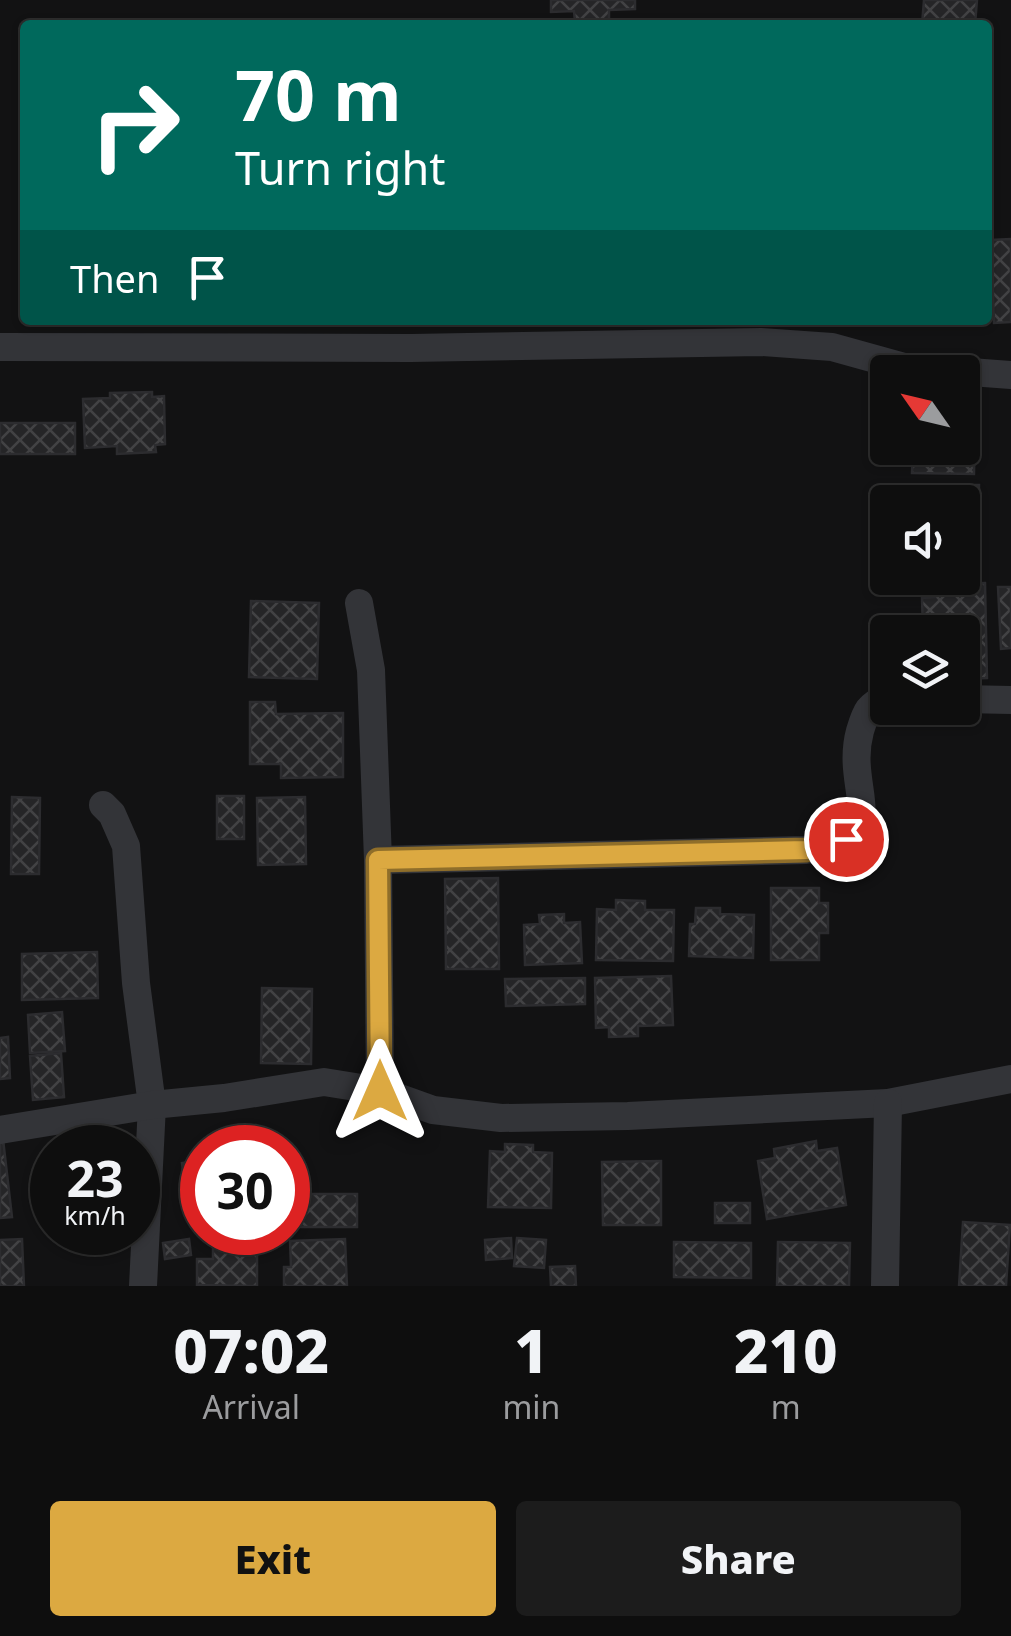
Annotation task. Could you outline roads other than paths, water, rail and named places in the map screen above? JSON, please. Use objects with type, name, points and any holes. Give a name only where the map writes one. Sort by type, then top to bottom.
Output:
[{"type":"street","points":[[0,347],[412,348],[760,342],[832,347],[904,367],[1011,375]]},
{"type":"street","points":[[359,602],[371,670],[380,1091]]},
{"type":"street","points":[[980,699],[1011,700]]},
{"type":"street","points":[[378,860],[806,850],[826,846],[846,839],[859,827],[863,813],[856,768],[858,740],[870,707]]},
{"type":"street","points":[[103,805],[112,814],[126,846],[136,984],[152,1105],[144,1286]]},
{"type":"street","points":[[0,1130],[324,1082],[380,1091],[433,1110],[501,1118],[888,1103],[1011,1079]]},
{"type":"street","points":[[885,1286],[888,1103]]}]
